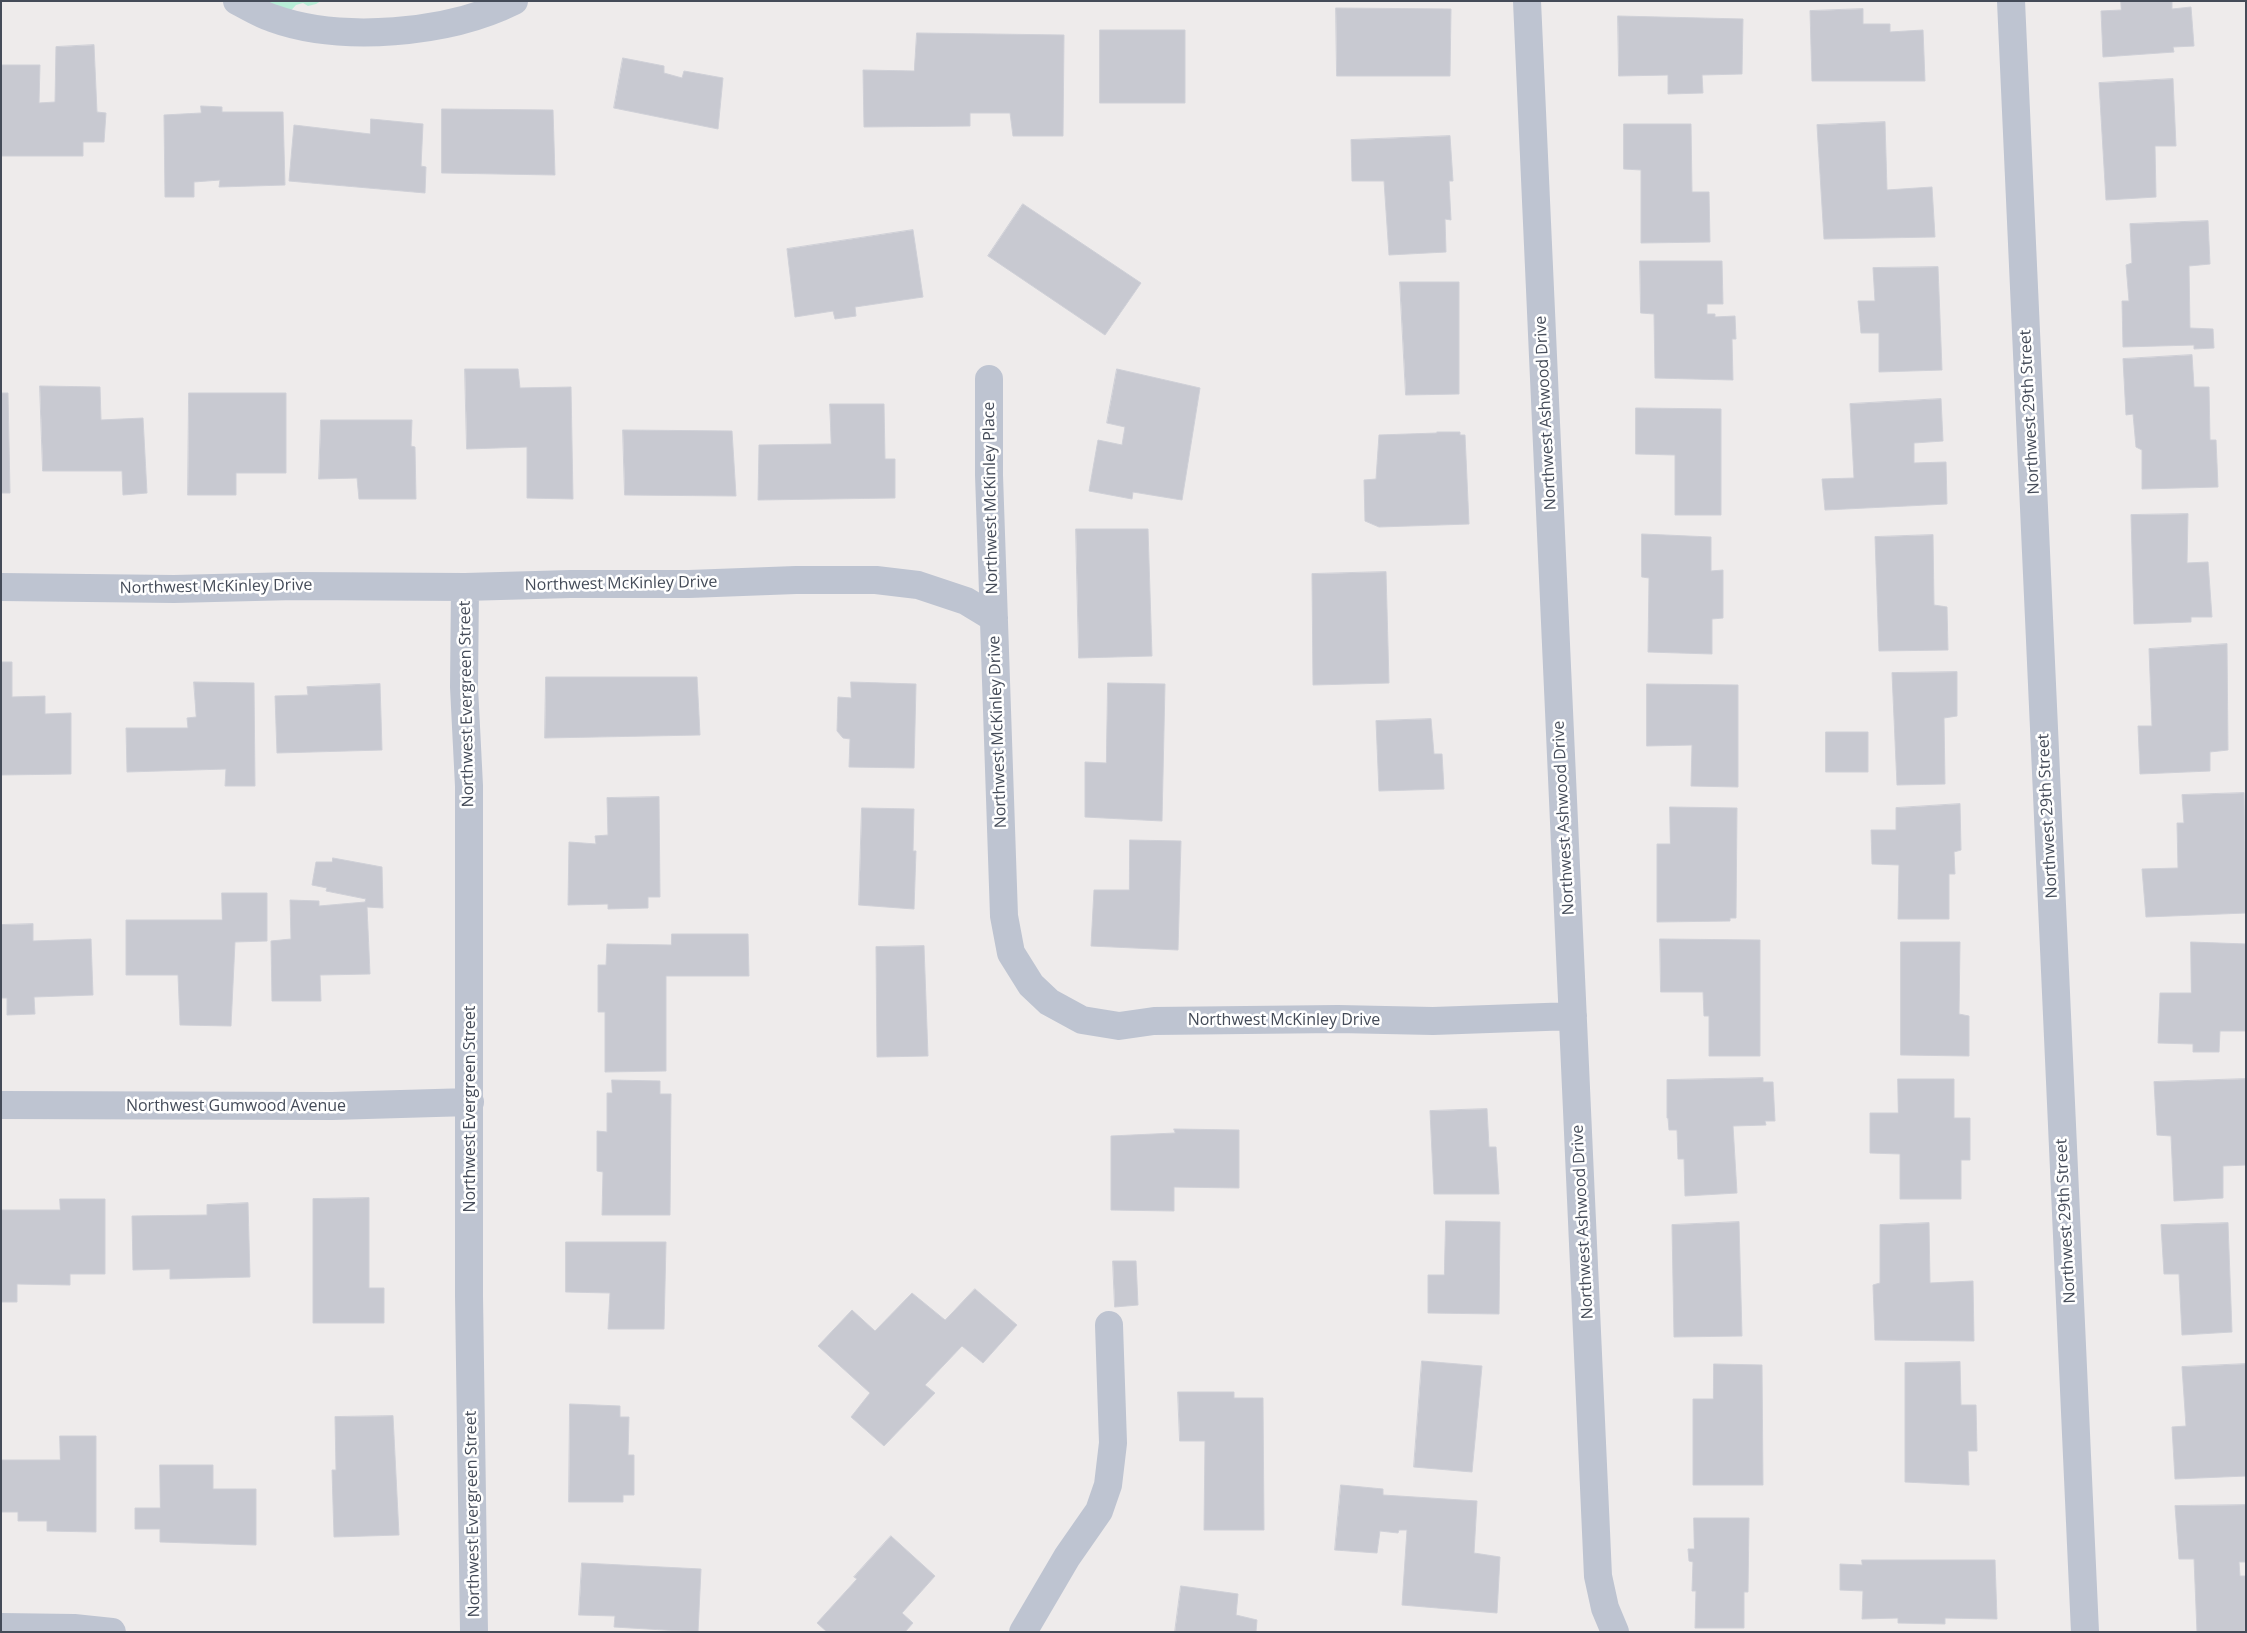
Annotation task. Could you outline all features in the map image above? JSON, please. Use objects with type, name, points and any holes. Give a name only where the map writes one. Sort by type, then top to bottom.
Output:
[{"type":"street","points":[[237,1],[272,18],[322,30],[386,33],[451,23],[514,1]]},
{"type":"street","name":"Northwest Ashwood Drive","points":[[1527,1],[1598,1576],[1605,1608],[1615,1632]]},
{"type":"street","name":"Northwest 29th Street","points":[[2011,1],[2085,1632]]},
{"type":"street","name":"Northwest McKinley Place","points":[[989,379],[989,475],[994,618]]},
{"type":"street","name":"Northwest McKinley Drive","points":[[1,587],[174,589],[295,586],[465,587],[571,584],[689,584],[796,580],[876,580],[918,585],[966,601],[994,618],[1004,916],[1011,952],[1030,985],[1048,1002],[1082,1020],[1119,1026],[1154,1021],[1338,1019],[1432,1021],[1573,1016]]},
{"type":"street","name":"Northwest Evergreen Street","points":[[465,587],[464,687],[469,786],[469,1296],[474,1632]]},
{"type":"street","name":"Northwest Gumwood Avenue","points":[[1,1105],[332,1106],[470,1102]]},
{"type":"street","points":[[1023,1632],[1066,1557],[1098,1511],[1108,1485],[1113,1443],[1109,1325]]},
{"type":"street","points":[[1,1627],[74,1628],[112,1632]]},
{"type":"green space","points":[[254,1],[321,1],[308,6],[303,3],[296,5],[286,16]]},
{"type":"building","points":[[2121,1],[2172,1],[2172,9],[2191,7],[2194,46],[2173,47],[2174,52],[2103,57],[2101,11],[2121,10]]},
{"type":"building","points":[[1336,8],[1451,9],[1450,76],[1337,76]]},
{"type":"building","points":[[1863,9],[1863,24],[1890,24],[1890,32],[1923,30],[1925,81],[1812,81],[1810,11]]},
{"type":"building","points":[[1618,16],[1743,19],[1742,74],[1702,75],[1703,93],[1668,94],[1668,75],[1619,76]]},
{"type":"building","points":[[1100,30],[1185,30],[1185,103],[1100,103]]},
{"type":"building","points":[[917,33],[1064,35],[1063,136],[1013,136],[1010,113],[970,113],[970,126],[864,127],[863,70],[914,71]]},
{"type":"building","points":[[94,45],[97,112],[106,113],[104,142],[83,142],[83,156],[1,156],[1,65],[40,65],[39,103],[55,102],[56,47]]},
{"type":"building","points":[[623,58],[664,66],[664,73],[682,78],[684,71],[723,78],[718,129],[614,108]]},
{"type":"building","points":[[2173,79],[2176,146],[2155,146],[2156,197],[2106,200],[2099,83]]},
{"type":"building","points":[[201,106],[222,107],[222,112],[283,112],[285,185],[219,187],[220,180],[194,182],[194,197],[165,197],[164,115],[201,113]]},
{"type":"building","points":[[442,109],[553,110],[555,175],[442,173]]},
{"type":"building","points":[[371,119],[423,124],[421,166],[426,167],[425,193],[289,181],[294,125],[370,134]]},
{"type":"building","points":[[1885,122],[1887,190],[1932,187],[1935,237],[1824,239],[1817,125]]},
{"type":"building","points":[[1624,124],[1691,124],[1692,192],[1709,192],[1710,242],[1641,243],[1641,170],[1624,169]]},
{"type":"building","points":[[1450,136],[1453,181],[1449,181],[1451,220],[1445,219],[1446,252],[1389,255],[1384,181],[1352,181],[1351,140]]},
{"type":"building","points":[[1023,204],[1141,283],[1105,335],[988,256]]},
{"type":"building","points":[[2208,221],[2210,264],[2189,266],[2190,328],[2213,329],[2214,348],[2194,349],[2194,345],[2123,347],[2122,301],[2129,301],[2126,265],[2132,263],[2130,224]]},
{"type":"building","points":[[913,230],[923,297],[855,307],[856,316],[835,319],[833,311],[795,317],[787,249]]},
{"type":"building","points":[[1640,261],[1722,261],[1723,304],[1707,304],[1707,314],[1715,314],[1715,317],[1735,316],[1736,339],[1732,339],[1733,380],[1655,378],[1654,314],[1641,313]]},
{"type":"building","points":[[1938,267],[1942,370],[1879,372],[1879,333],[1861,333],[1858,301],[1875,301],[1873,268]]},
{"type":"building","points":[[1400,282],[1459,282],[1459,394],[1406,395]]},
{"type":"building","points":[[2192,355],[2194,387],[2209,387],[2210,440],[2216,440],[2218,487],[2142,489],[2142,450],[2136,447],[2133,414],[2126,415],[2123,359]]},
{"type":"building","points":[[465,369],[518,369],[520,388],[571,387],[573,499],[527,498],[527,447],[467,449]]},
{"type":"building","points":[[1117,369],[1200,388],[1182,500],[1133,492],[1132,499],[1089,491],[1098,440],[1122,445],[1125,427],[1107,423]]},
{"type":"building","points":[[40,386],[100,387],[101,420],[143,418],[147,493],[123,495],[122,471],[43,471]]},
{"type":"building","points":[[1,393],[8,393],[10,493],[1,493]]},
{"type":"building","points":[[189,393],[286,393],[286,473],[236,473],[236,495],[188,495]]},
{"type":"building","points":[[1941,399],[1943,441],[1914,443],[1914,463],[1946,462],[1947,504],[1825,510],[1822,479],[1854,478],[1850,404]]},
{"type":"building","points":[[830,404],[884,404],[885,459],[895,459],[895,498],[758,500],[759,445],[831,444]]},
{"type":"building","points":[[1636,408],[1721,409],[1721,515],[1675,515],[1675,455],[1636,454]]},
{"type":"building","points":[[321,420],[412,420],[411,446],[415,447],[416,499],[359,499],[357,478],[319,479]]},
{"type":"building","points":[[623,430],[732,431],[736,496],[625,495]]},
{"type":"building","points":[[1460,432],[1460,435],[1465,435],[1469,524],[1379,527],[1365,521],[1364,480],[1376,479],[1379,435]]},
{"type":"building","points":[[2188,514],[2187,563],[2208,562],[2212,617],[2191,617],[2191,622],[2134,624],[2131,515]]},
{"type":"building","points":[[1076,529],[1148,529],[1152,656],[1079,658]]},
{"type":"building","points":[[1642,534],[1711,537],[1711,571],[1723,570],[1723,618],[1712,619],[1712,654],[1648,652],[1649,578],[1642,577]]},
{"type":"building","points":[[1933,535],[1934,605],[1947,607],[1948,650],[1879,651],[1875,537]]},
{"type":"building","points":[[1386,572],[1389,683],[1313,685],[1312,574]]},
{"type":"building","points":[[2227,644],[2228,750],[2210,752],[2210,771],[2140,774],[2138,726],[2152,726],[2149,649]]},
{"type":"building","points":[[1,662],[12,662],[12,697],[45,696],[45,714],[71,713],[71,774],[1,775]]},
{"type":"building","points":[[1957,672],[1957,716],[1944,718],[1945,784],[1897,785],[1892,673]]},
{"type":"building","points":[[546,677],[697,677],[700,735],[545,738]]},
{"type":"building","points":[[194,682],[254,683],[255,786],[225,786],[226,769],[127,772],[126,728],[188,728],[187,718],[196,717]]},
{"type":"building","points":[[851,682],[916,684],[914,768],[849,767],[850,739],[843,738],[837,731],[838,697],[851,698]]},
{"type":"building","points":[[1108,683],[1165,684],[1162,821],[1085,817],[1085,762],[1106,763]]},
{"type":"building","points":[[380,684],[382,750],[277,753],[275,696],[308,695],[307,687]]},
{"type":"building","points":[[1647,684],[1738,685],[1738,787],[1691,786],[1692,745],[1647,746]]},
{"type":"building","points":[[1431,719],[1434,754],[1442,754],[1444,789],[1379,791],[1376,721]]},
{"type":"building","points":[[1826,732],[1868,732],[1868,772],[1826,772]]},
{"type":"building","points":[[2244,793],[2246,913],[2146,917],[2142,869],[2178,868],[2177,823],[2184,823],[2182,795]]},
{"type":"building","points":[[659,797],[660,897],[648,897],[648,908],[608,909],[608,904],[568,905],[569,842],[596,844],[595,836],[608,835],[607,798]]},
{"type":"building","points":[[1960,804],[1961,850],[1954,852],[1955,874],[1949,874],[1949,919],[1898,919],[1899,865],[1872,864],[1871,830],[1896,830],[1896,808]]},
{"type":"building","points":[[1670,807],[1737,808],[1736,918],[1730,918],[1730,921],[1657,922],[1657,844],[1670,844]]},
{"type":"building","points":[[862,808],[914,809],[913,851],[916,851],[914,909],[859,905]]},
{"type":"building","points":[[1130,840],[1181,841],[1178,950],[1091,946],[1094,890],[1129,890]]},
{"type":"building","points":[[333,858],[382,867],[383,908],[367,907],[370,974],[320,975],[321,1001],[272,1001],[271,941],[291,939],[290,900],[319,901],[319,906],[365,902],[366,899],[326,891],[327,888],[312,885],[316,862],[332,862]]},
{"type":"building","points":[[222,893],[267,893],[267,941],[235,942],[231,1026],[180,1025],[178,975],[126,975],[126,920],[222,920]]},
{"type":"building","points":[[33,924],[33,941],[91,939],[93,995],[34,997],[35,1014],[7,1015],[7,998],[1,998],[1,925]]},
{"type":"building","points":[[672,934],[748,934],[749,976],[666,976],[666,1071],[605,1072],[605,1012],[598,1012],[598,965],[606,965],[607,944],[671,945]]},
{"type":"building","points":[[1660,939],[1760,940],[1760,1056],[1709,1056],[1709,1016],[1704,1016],[1703,992],[1661,992]]},
{"type":"building","points":[[1901,942],[1960,942],[1959,1014],[1969,1016],[1969,1056],[1901,1055]]},
{"type":"building","points":[[2191,942],[2246,944],[2246,1031],[2220,1031],[2219,1052],[2193,1052],[2193,1044],[2158,1043],[2160,993],[2191,993]]},
{"type":"building","points":[[924,946],[928,1056],[877,1057],[876,947]]},
{"type":"building","points":[[1763,1078],[1763,1082],[1773,1082],[1775,1121],[1765,1121],[1766,1125],[1733,1126],[1737,1193],[1685,1196],[1684,1159],[1678,1159],[1677,1130],[1669,1130],[1667,1118],[1667,1080]]},
{"type":"building","points":[[1898,1079],[1954,1079],[1954,1118],[1970,1118],[1970,1160],[1961,1160],[1961,1199],[1900,1199],[1900,1154],[1870,1153],[1870,1113],[1898,1113]]},
{"type":"building","points":[[2246,1079],[2246,1165],[2223,1166],[2223,1198],[2174,1201],[2171,1136],[2157,1135],[2154,1082]]},
{"type":"building","points":[[612,1080],[660,1081],[660,1094],[671,1094],[670,1215],[602,1215],[603,1172],[597,1171],[597,1131],[607,1132],[607,1093],[612,1093]]},
{"type":"building","points":[[1487,1109],[1489,1147],[1496,1147],[1499,1194],[1434,1194],[1430,1111]]},
{"type":"building","points":[[1174,1129],[1239,1130],[1239,1188],[1174,1187],[1174,1211],[1111,1210],[1111,1136],[1175,1133]]},
{"type":"building","points":[[369,1198],[369,1288],[384,1288],[384,1323],[313,1323],[313,1199]]},
{"type":"building","points":[[60,1199],[105,1199],[105,1274],[70,1274],[70,1285],[17,1284],[17,1302],[1,1302],[1,1210],[60,1210]]},
{"type":"building","points":[[248,1203],[250,1277],[170,1279],[170,1269],[133,1270],[132,1216],[207,1215],[207,1205]]},
{"type":"building","points":[[1446,1221],[1500,1222],[1499,1314],[1428,1313],[1428,1275],[1444,1275]]},
{"type":"building","points":[[1739,1222],[1742,1336],[1674,1337],[1672,1225]]},
{"type":"building","points":[[1929,1223],[1930,1283],[1973,1281],[1974,1341],[1875,1340],[1873,1285],[1880,1283],[1880,1225]]},
{"type":"building","points":[[2228,1223],[2232,1332],[2182,1335],[2179,1274],[2164,1274],[2161,1225]]},
{"type":"building","points":[[566,1242],[666,1242],[664,1329],[608,1329],[610,1293],[566,1292]]},
{"type":"building","points":[[1113,1261],[1136,1261],[1138,1305],[1115,1307]]},
{"type":"building","points":[[975,1289],[1017,1325],[983,1363],[962,1346],[925,1385],[935,1393],[884,1446],[851,1417],[870,1393],[818,1346],[852,1310],[875,1331],[912,1293],[945,1320]]},
{"type":"building","points":[[1422,1361],[1482,1366],[1472,1472],[1414,1467]]},
{"type":"building","points":[[1960,1362],[1961,1405],[1976,1405],[1977,1451],[1968,1451],[1969,1485],[1905,1482],[1905,1363]]},
{"type":"building","points":[[1714,1364],[1762,1365],[1763,1485],[1693,1485],[1693,1399],[1713,1399]]},
{"type":"building","points":[[2246,1364],[2246,1476],[2175,1479],[2172,1427],[2186,1426],[2182,1367]]},
{"type":"building","points":[[1178,1392],[1234,1392],[1234,1398],[1263,1398],[1264,1530],[1204,1530],[1205,1441],[1180,1441]]},
{"type":"building","points":[[570,1404],[620,1406],[620,1417],[629,1417],[628,1455],[634,1455],[634,1495],[623,1495],[623,1502],[569,1502]]},
{"type":"building","points":[[393,1416],[399,1535],[334,1537],[332,1470],[336,1470],[335,1417]]},
{"type":"building","points":[[60,1436],[96,1436],[96,1532],[47,1531],[47,1521],[18,1521],[18,1512],[1,1512],[1,1460],[60,1460]]},
{"type":"building","points":[[160,1465],[213,1465],[213,1489],[256,1489],[256,1545],[160,1542],[160,1529],[135,1529],[135,1508],[160,1508]]},
{"type":"building","points":[[1341,1485],[1383,1489],[1383,1495],[1477,1501],[1474,1553],[1500,1557],[1497,1613],[1402,1605],[1407,1530],[1399,1530],[1398,1533],[1380,1531],[1377,1553],[1335,1550]]},
{"type":"building","points":[[2246,1505],[2246,1562],[2239,1562],[2240,1576],[2246,1576],[2245,1632],[2197,1632],[2194,1559],[2179,1559],[2175,1506]]},
{"type":"building","points":[[1694,1518],[1749,1518],[1748,1592],[1744,1592],[1744,1628],[1695,1628],[1696,1591],[1692,1591],[1693,1562],[1689,1561],[1688,1549],[1694,1549]]},
{"type":"building","points":[[891,1536],[935,1576],[902,1613],[913,1623],[905,1632],[827,1632],[817,1623],[857,1579],[854,1577]]},
{"type":"building","points":[[1862,1560],[1995,1560],[1997,1619],[1945,1618],[1945,1624],[1898,1623],[1898,1618],[1862,1619],[1863,1591],[1840,1590],[1840,1564],[1862,1565]]},
{"type":"building","points":[[582,1563],[701,1569],[698,1632],[614,1627],[615,1616],[579,1615]]},
{"type":"building","points":[[1181,1586],[1238,1594],[1236,1615],[1257,1620],[1256,1632],[1175,1632]]}]
